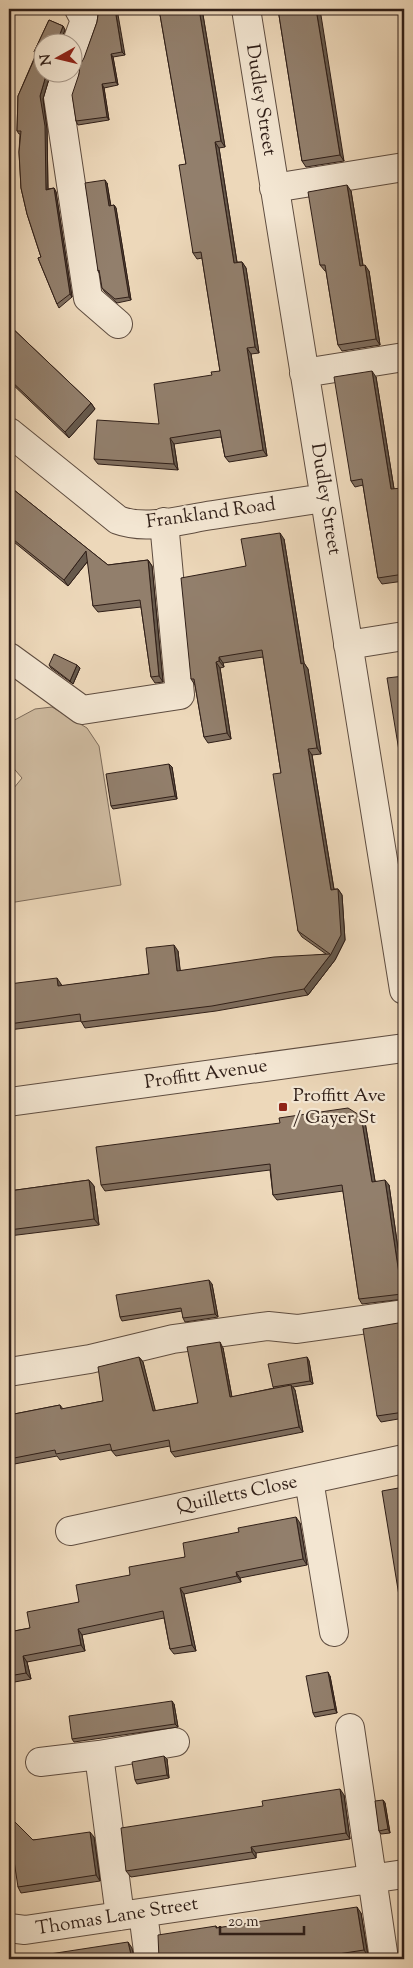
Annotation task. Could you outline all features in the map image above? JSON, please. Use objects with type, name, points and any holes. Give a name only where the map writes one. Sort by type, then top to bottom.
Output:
[{"type":"street","points":[[79,9],[85,20],[81,32]]},
{"type":"street","name":"Dudley Street","points":[[246,9],[404,990]]},
{"type":"street","points":[[63,82],[58,97],[88,298],[118,324]]},
{"type":"street","points":[[274,188],[404,167]]},
{"type":"street","points":[[304,373],[404,357]]},
{"type":"street","name":"Frankland Road","points":[[9,432],[118,520],[137,525],[324,498]]},
{"type":"street","points":[[9,657],[82,710],[180,695],[164,522]]},
{"type":"street","points":[[348,645],[404,636]]},
{"type":"street","name":"Proffitt Avenue","points":[[9,1102],[404,1048]]},
{"type":"street","points":[[9,1372],[90,1359],[172,1339],[268,1326],[297,1329],[404,1314]]},
{"type":"street","name":"Quilletts Close","points":[[70,1531],[404,1459]]},
{"type":"street","points":[[309,1480],[334,1632]]},
{"type":"street","points":[[350,1728],[374,1878],[384,1959]]},
{"type":"street","points":[[40,1762],[99,1755],[175,1742]]},
{"type":"street","points":[[99,1755],[132,1914],[149,1959]]},
{"type":"street","name":"Thomas Lane Street","points":[[9,1928],[25,1930],[404,1874]]},
{"type":"shaded area","points":[[52,707],[87,728],[99,746],[121,885],[9,903],[9,794],[22,778],[9,763],[9,723],[35,709]]},
{"type":"building","points":[[96,9],[115,9],[122,52],[111,54],[116,82],[102,84],[107,117],[76,121],[72,95],[76,82],[82,82],[82,62],[98,15]]},
{"type":"building","points":[[159,9],[199,9],[221,141],[215,142],[234,263],[242,262],[255,347],[247,348],[263,450],[225,457],[220,430],[170,438],[174,464],[94,459],[97,420],[159,424],[154,384],[212,375],[211,372],[220,371],[201,252],[193,253],[179,165],[186,164]]},
{"type":"building","points":[[278,9],[316,9],[340,155],[302,161]]},
{"type":"building","points":[[49,20],[63,26],[61,32],[43,32]]},
{"type":"building","points":[[32,64],[32,82],[44,82],[40,96],[45,126],[46,190],[54,188],[70,294],[57,304],[38,258],[41,257],[21,188],[19,152],[21,131],[17,131],[18,96]]},
{"type":"building","points":[[105,180],[109,206],[114,205],[129,297],[115,299],[102,288],[98,271],[85,183]]},
{"type":"building","points":[[347,185],[360,266],[365,265],[376,339],[338,345],[325,265],[320,265],[308,192]]},
{"type":"building","points":[[9,325],[91,403],[65,432],[9,379]]},
{"type":"building","points":[[372,371],[391,489],[403,488],[404,498],[404,574],[378,578],[362,479],[351,481],[334,377]]},
{"type":"building","points":[[9,486],[108,565],[148,560],[159,676],[151,677],[140,600],[93,606],[86,551],[64,580],[9,536]]},
{"type":"building","points":[[280,533],[301,664],[303,663],[317,748],[308,749],[331,890],[338,889],[341,935],[331,954],[304,989],[212,1006],[81,1022],[80,1014],[9,1024],[9,984],[57,978],[58,986],[149,974],[146,948],[174,945],[177,971],[274,957],[330,954],[298,931],[273,774],[281,773],[262,650],[219,657],[219,661],[216,662],[227,733],[204,737],[194,679],[191,679],[181,578],[246,566],[241,539]]},
{"type":"building","points":[[54,654],[77,665],[70,681],[49,665]]},
{"type":"building","points":[[404,676],[404,762],[401,763],[387,678]]},
{"type":"building","points":[[169,764],[175,796],[111,806],[106,774]]},
{"type":"building","points":[[348,1108],[361,1116],[372,1182],[385,1180],[402,1294],[359,1299],[342,1185],[273,1195],[270,1164],[101,1185],[96,1147],[280,1123],[279,1118]]},
{"type":"building","points":[[89,1180],[94,1219],[9,1230],[9,1191]]},
{"type":"building","points":[[209,1280],[215,1314],[183,1318],[181,1308],[120,1317],[116,1295]]},
{"type":"building","points":[[404,1322],[404,1412],[377,1416],[363,1329]]},
{"type":"building","points":[[220,1342],[230,1397],[291,1385],[299,1427],[171,1452],[169,1440],[112,1451],[110,1444],[56,1454],[55,1450],[9,1459],[9,1415],[60,1405],[61,1409],[103,1401],[98,1367],[139,1357],[153,1411],[198,1403],[187,1347]]},
{"type":"building","points":[[307,1357],[310,1381],[273,1387],[268,1364]]},
{"type":"building","points":[[404,1487],[404,1608],[401,1608],[382,1491]]},
{"type":"building","points":[[296,1517],[303,1559],[236,1572],[237,1576],[180,1588],[192,1645],[170,1649],[163,1611],[78,1629],[81,1645],[23,1656],[26,1673],[9,1676],[9,1632],[30,1628],[27,1612],[79,1602],[76,1585],[130,1575],[129,1567],[185,1557],[183,1543],[239,1532],[238,1528]]},
{"type":"building","points":[[328,1672],[335,1709],[313,1713],[306,1676]]},
{"type":"building","points":[[172,1701],[175,1724],[72,1739],[69,1716]]},
{"type":"building","points":[[164,1756],[167,1775],[135,1780],[132,1762]]},
{"type":"building","points":[[340,1789],[346,1833],[251,1847],[252,1852],[126,1871],[121,1828],[263,1806],[262,1801]]},
{"type":"building","points":[[383,1800],[388,1829],[379,1831],[375,1801]]},
{"type":"building","points":[[9,1816],[33,1840],[90,1832],[96,1875],[18,1887],[9,1828]]},
{"type":"building","points":[[357,1907],[364,1950],[306,1959],[159,1959],[158,1935]]},
{"type":"building","points":[[128,1942],[132,1959],[17,1959]]},
{"type":"place","name":"Proffitt Ave / Gayer St","points":[[283,1107]]}]
